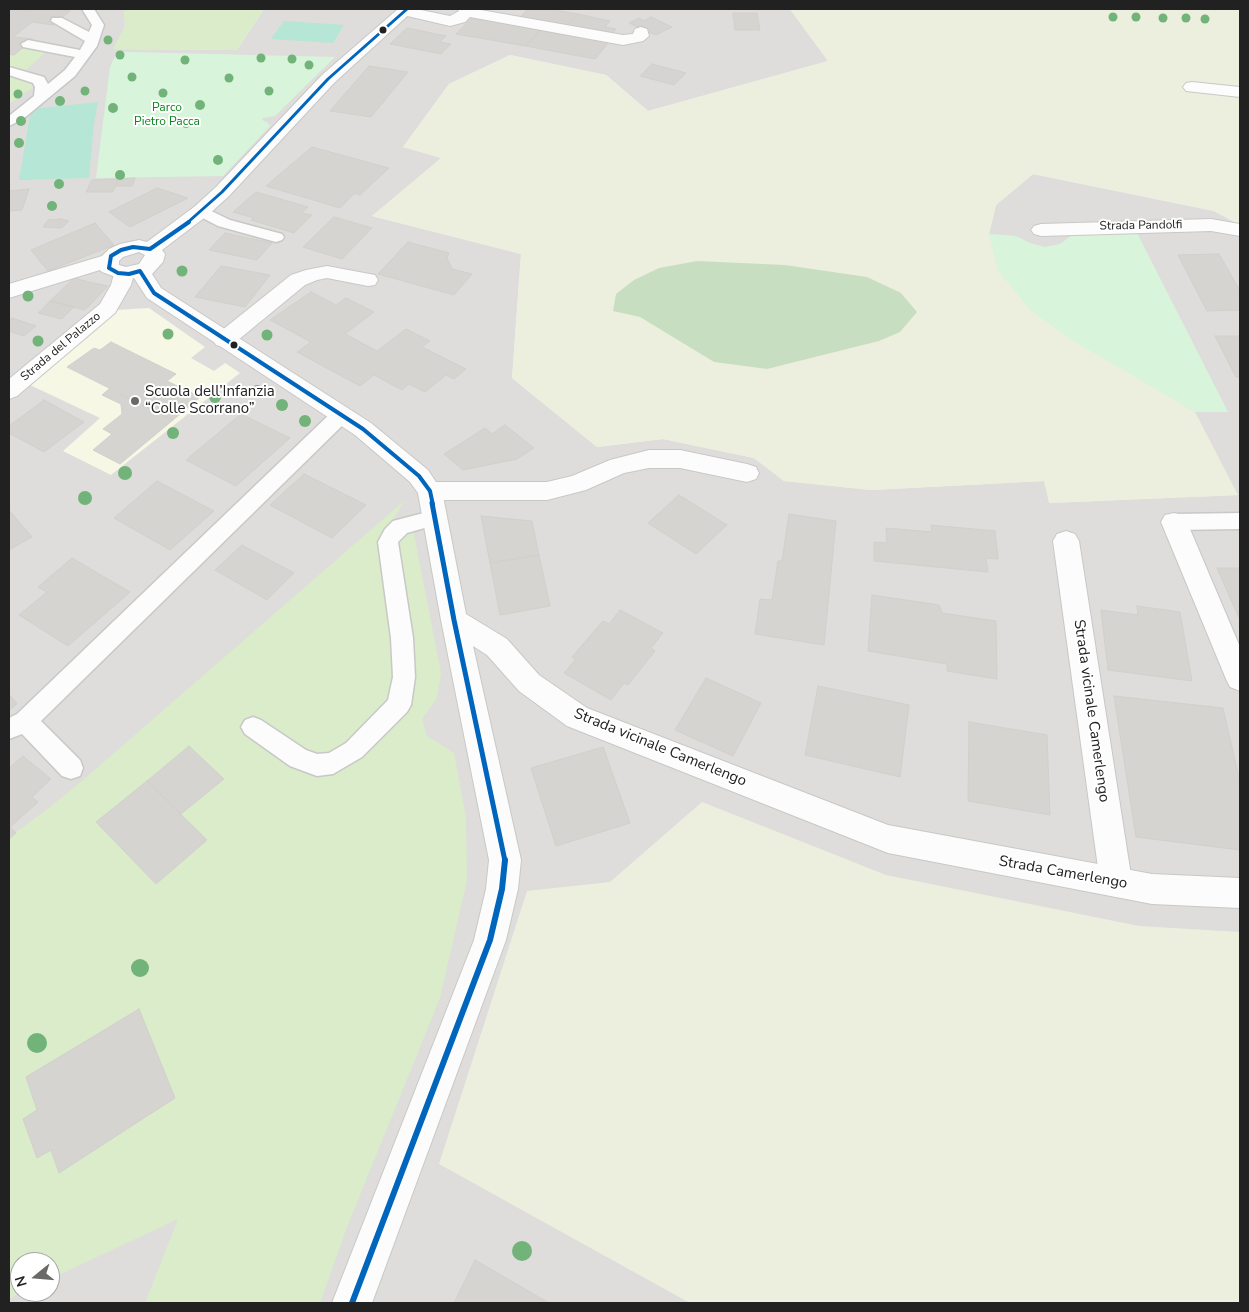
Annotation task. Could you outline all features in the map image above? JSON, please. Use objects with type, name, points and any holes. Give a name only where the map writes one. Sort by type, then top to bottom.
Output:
[{"type":"street","points":[[352,1303],[490,940],[502,889],[505,860],[454,620],[430,491],[419,476],[363,429],[224,340],[122,269],[116,253],[127,248],[139,246],[150,249],[201,211],[222,192],[328,79],[406,10],[450,21],[459,19],[466,10],[623,40],[637,38],[641,36],[641,32]]},
{"type":"street","points":[[1192,87],[1240,92]]},
{"type":"street","name":"Strada Pandolfi","points":[[1041,230],[1211,225],[1240,230]]},
{"type":"street","name":"Strada del Palazzo","points":[[9,391],[108,308],[121,285],[122,269],[150,266],[155,258],[155,254],[150,249]]},
{"type":"street","points":[[9,291],[67,274],[122,269]]},
{"type":"street","points":[[224,340],[298,280],[314,274],[327,272],[368,280]]},
{"type":"street","points":[[430,491],[547,490],[577,484],[618,466],[649,459],[680,459],[747,473]]},
{"type":"street","points":[[1174,522],[1240,679]]},
{"type":"street","name":"Strada vicinale Camerlengo","points":[[1066,541],[1116,882]]},
{"type":"street","name":"Strada vicinale Camerlengo","points":[[454,620],[497,648],[529,683],[577,717],[888,839]]},
{"type":"street","name":"Strada Camerlengo","points":[[888,839],[1152,889],[1240,893]]},
{"type":"lane","points":[[9,122],[70,73],[83,55],[98,25],[88,9]]},
{"type":"lane","points":[[57,21],[72,27],[92,39]]},
{"type":"lane","points":[[28,44],[83,55]]},
{"type":"lane","points":[[9,70],[38,80],[42,87],[41,97]]},
{"type":"lane","points":[[201,211],[224,223],[276,236]]},
{"type":"lane","points":[[71,768],[17,725],[342,415]]},
{"type":"lane","points":[[253,727],[298,758],[317,765],[333,763],[354,750],[399,705],[404,677],[402,638],[388,542],[400,527],[435,518]]},
{"type":"lane","points":[[1174,522],[1240,521]]},
{"type":"shaded area","points":[[9,9],[124,9],[125,26],[114,49],[237,50],[264,9],[790,9],[828,61],[648,111],[606,75],[510,55],[449,84],[403,147],[442,158],[372,216],[521,254],[512,378],[597,447],[663,439],[754,458],[784,481],[871,490],[1045,481],[1050,503],[1237,495],[989,234],[996,205],[1033,174],[1214,211],[1240,225],[1240,1303],[9,1303]]},
{"type":"shaded area","points":[[790,9],[1240,9],[1240,225],[1214,211],[1033,174],[996,205],[989,234],[1066,335],[1195,412],[1238,495],[1049,503],[1044,481],[871,490],[784,481],[754,458],[663,439],[597,447],[512,378],[521,254],[372,216],[441,158],[403,147],[449,84],[510,55],[606,75],[648,111],[828,61]],"holes":[[[697,261],[879,341],[767,369],[714,362],[640,317],[634,280],[659,268]]]},
{"type":"shaded area","name":"Scuola dell’Infanzia “Colle Scorrano”","points":[[149,308],[205,347],[191,358],[214,371],[225,363],[240,373],[111,475],[63,451],[100,418],[30,385],[116,310]]},
{"type":"shaded area","points":[[702,802],[886,875],[1139,926],[1240,932],[1240,1303],[690,1303],[439,1164],[527,891],[610,882]]},
{"type":"green space","points":[[124,9],[264,9],[237,50],[113,49],[125,26]]},
{"type":"green space","points":[[284,21],[344,25],[333,43],[271,39]]},
{"type":"green space","points":[[24,47],[48,50],[26,70],[9,68],[9,54],[14,55]]},
{"type":"green space","name":"Parco Pietro Pacca","points":[[117,52],[335,57],[275,116],[263,118],[262,120],[270,126],[223,176],[96,178],[110,67]]},
{"type":"green space","points":[[9,75],[33,83],[32,88],[9,104]]},
{"type":"green space","points":[[98,102],[94,123],[89,178],[19,180],[31,109]]},
{"type":"green space","points":[[1136,231],[1228,412],[1195,412],[1075,342],[1030,310],[998,271],[989,234],[1016,236],[1030,243],[1045,247],[1060,244],[1075,233]]},
{"type":"green space","points":[[697,261],[785,265],[867,277],[901,293],[917,312],[900,332],[879,341],[767,369],[714,362],[640,317],[613,311],[616,294],[634,280],[659,268]]},
{"type":"green space","points":[[404,501],[393,520],[400,527],[413,529],[441,673],[437,698],[422,719],[427,736],[454,753],[466,818],[467,880],[440,998],[347,1227],[320,1303],[145,1303],[178,1219],[60,1274],[60,1252],[10,1252],[9,1299],[9,837],[83,780]]},
{"type":"building","points":[[9,9],[70,11],[53,25],[32,22],[13,37],[33,39],[14,55],[9,54]]},
{"type":"building","points":[[528,9],[549,9],[578,14],[566,27],[519,18]]},
{"type":"building","points":[[733,13],[757,13],[760,30],[735,30]]},
{"type":"building","points":[[578,14],[610,21],[605,27],[616,29],[611,35],[566,27]]},
{"type":"building","points":[[473,17],[541,29],[526,46],[456,34]]},
{"type":"building","points":[[651,17],[672,27],[656,35],[629,23],[639,18],[644,21]]},
{"type":"building","points":[[407,28],[446,36],[440,42],[451,44],[441,54],[390,44]]},
{"type":"building","points":[[541,29],[609,42],[595,59],[526,46]]},
{"type":"building","points":[[652,64],[686,73],[674,85],[640,76]]},
{"type":"building","points":[[369,66],[408,72],[371,117],[330,111]]},
{"type":"building","points":[[312,147],[389,168],[360,195],[355,193],[340,208],[266,186]]},
{"type":"building","points":[[135,178],[132,186],[115,186],[120,179]]},
{"type":"building","points":[[118,179],[113,192],[86,192],[92,180]]},
{"type":"building","points":[[157,188],[188,198],[130,227],[109,212]]},
{"type":"building","points":[[29,189],[22,210],[9,211],[9,191]]},
{"type":"building","points":[[256,192],[308,207],[302,213],[312,215],[294,233],[251,220],[254,218],[233,212]]},
{"type":"building","points":[[334,217],[372,228],[342,259],[303,247]]},
{"type":"building","points":[[61,219],[69,221],[62,228],[43,227],[48,220]]},
{"type":"building","points":[[95,223],[114,245],[48,271],[31,250]]},
{"type":"building","points":[[225,233],[272,243],[257,260],[209,250]]},
{"type":"building","points":[[408,242],[449,253],[447,258],[452,269],[472,274],[454,295],[378,274]]},
{"type":"building","points":[[1219,254],[1240,291],[1240,310],[1207,311],[1178,255]]},
{"type":"building","points":[[221,266],[270,275],[245,307],[195,297]]},
{"type":"building","points":[[74,278],[108,286],[85,310],[50,301]]},
{"type":"building","points":[[311,292],[336,305],[346,298],[374,312],[345,334],[377,351],[406,329],[430,341],[422,347],[466,369],[454,379],[446,375],[425,392],[409,384],[402,390],[374,375],[360,386],[297,352],[311,342],[270,320]]},
{"type":"building","points":[[50,301],[74,307],[62,319],[38,313]]},
{"type":"building","points":[[12,318],[36,326],[24,336],[9,331],[9,321]]},
{"type":"building","points":[[1215,336],[1240,336],[1240,377],[1236,377]]},
{"type":"building","points":[[111,342],[176,374],[167,381],[200,397],[173,420],[67,367],[94,348],[100,350]]},
{"type":"building","points":[[109,389],[173,420],[120,464],[93,450],[112,434],[103,429],[122,414],[121,404],[102,395]]},
{"type":"building","points":[[44,400],[84,422],[44,452],[9,433],[9,426]]},
{"type":"building","points":[[241,414],[290,438],[236,486],[186,460]]},
{"type":"building","points":[[505,425],[534,448],[517,459],[463,470],[444,454],[485,428],[492,434]]},
{"type":"building","points":[[304,474],[366,505],[332,538],[270,505]]},
{"type":"building","points":[[157,481],[214,511],[170,550],[114,518]]},
{"type":"building","points":[[679,495],[727,525],[696,554],[648,523]]},
{"type":"building","points":[[9,510],[32,537],[9,550]]},
{"type":"building","points":[[789,514],[836,521],[824,645],[755,634],[760,599],[772,600],[778,561],[782,561]]},
{"type":"building","points":[[481,516],[532,521],[539,555],[490,563]]},
{"type":"building","points":[[931,525],[995,531],[998,559],[986,558],[988,572],[874,561],[874,542],[887,543],[886,528],[932,532]]},
{"type":"building","points":[[242,545],[294,573],[267,600],[215,570]]},
{"type":"building","points":[[539,555],[550,606],[500,615],[490,563]]},
{"type":"building","points":[[72,558],[130,592],[68,646],[19,615],[47,592],[38,587]]},
{"type":"building","points":[[1217,568],[1240,568],[1240,620]]},
{"type":"building","points":[[872,595],[939,605],[942,613],[996,621],[997,679],[947,671],[947,664],[868,651]]},
{"type":"building","points":[[1137,606],[1180,612],[1192,681],[1108,670],[1101,610],[1138,615]]},
{"type":"building","points":[[620,610],[663,633],[651,648],[655,651],[628,685],[624,683],[611,700],[564,673],[576,659],[572,657],[603,621],[609,624]]},
{"type":"building","points":[[706,678],[761,703],[733,756],[675,730]]},
{"type":"building","points":[[818,686],[909,705],[900,777],[805,755]]},
{"type":"building","points":[[9,694],[17,704],[9,710]]},
{"type":"building","points":[[1114,696],[1223,708],[1240,782],[1240,850],[1136,837]]},
{"type":"building","points":[[969,722],[1047,735],[1050,815],[968,801]]},
{"type":"building","points":[[189,746],[224,779],[181,814],[147,781]]},
{"type":"building","points":[[603,747],[630,823],[556,846],[531,768]]},
{"type":"building","points":[[23,756],[51,779],[32,797],[38,802],[10,827],[16,833],[9,839],[9,768]]},
{"type":"building","points":[[147,781],[207,840],[156,884],[96,822]]},
{"type":"building","points":[[139,1009],[175,1098],[59,1173],[51,1150],[37,1158],[23,1119],[37,1110],[26,1077]]},
{"type":"building","points":[[475,1260],[549,1303],[454,1303]]},
{"type":"transit line","points":[[352,1303],[490,940],[502,889],[505,860],[454,620],[430,491],[419,476],[363,429],[154,293],[140,271],[129,274],[118,273],[109,268],[108,265],[111,256],[121,250],[133,247],[150,249],[193,219],[222,192],[328,79],[407,9]]},
{"type":"place","name":"Scuola dell’Infanzia “Colle Scorrano”","points":[[135,401]]}]
